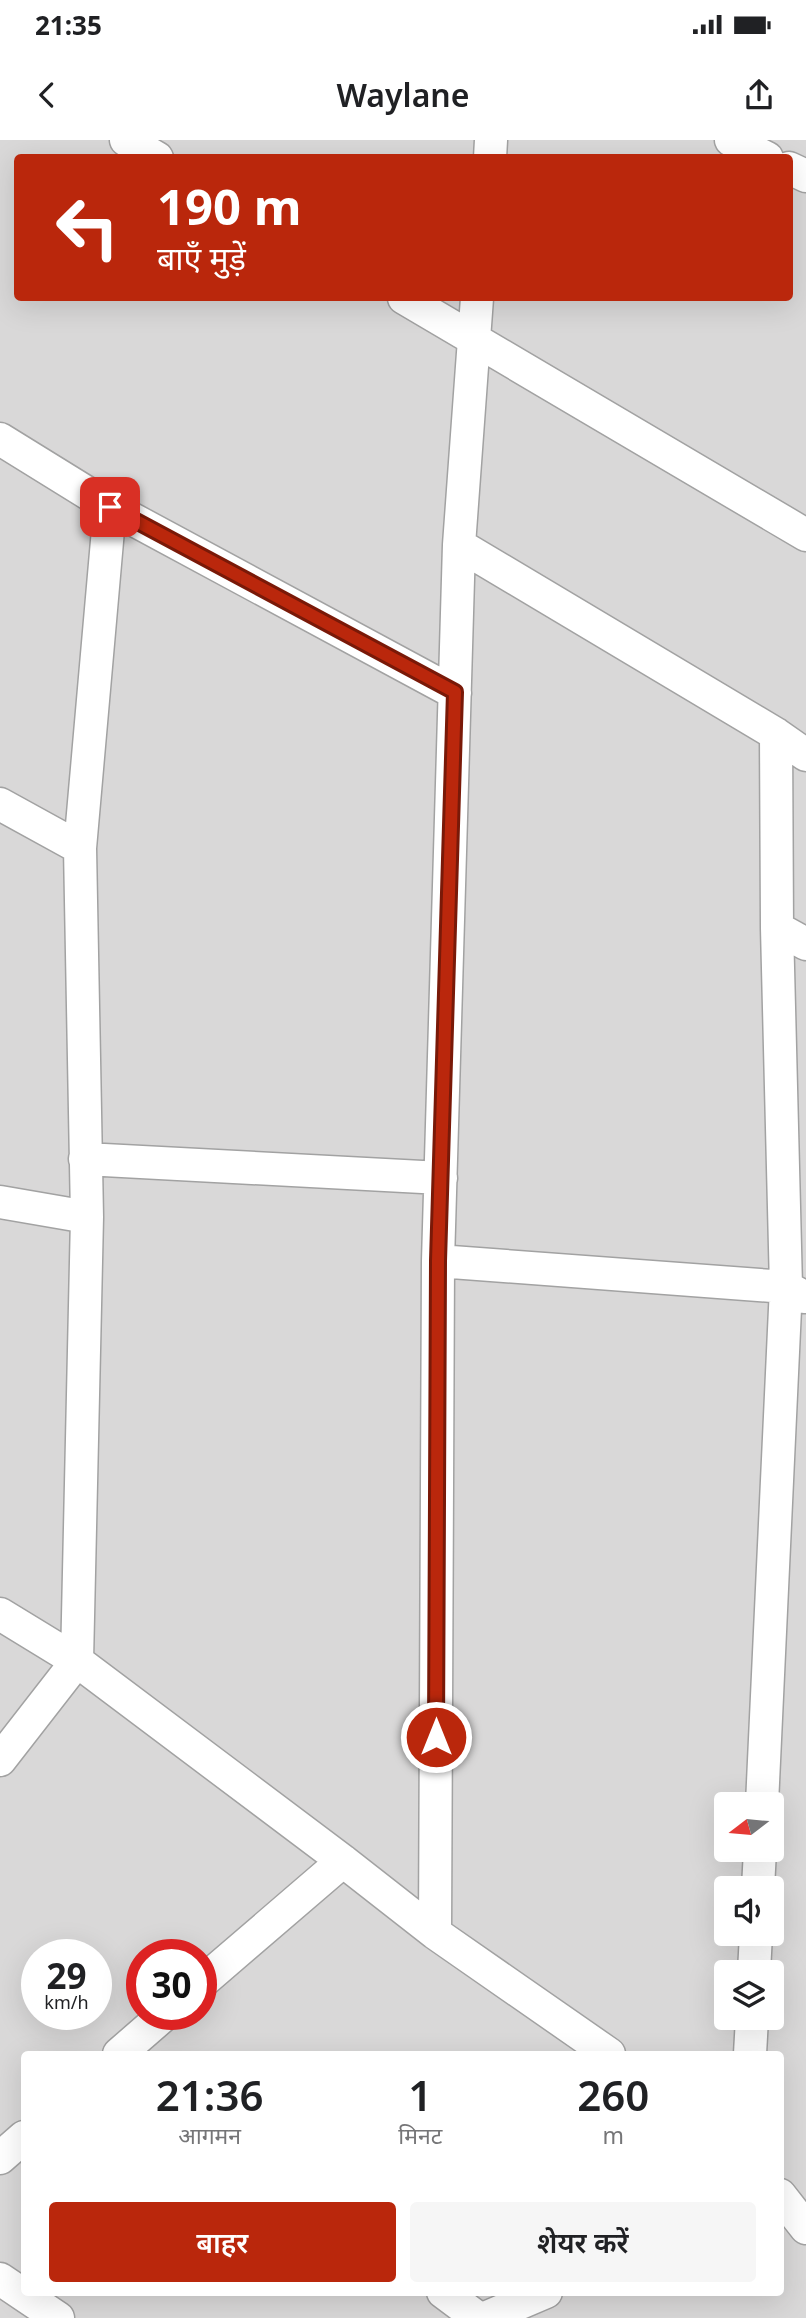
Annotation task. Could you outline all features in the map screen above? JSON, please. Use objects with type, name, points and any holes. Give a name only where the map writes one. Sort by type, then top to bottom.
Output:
[{"type":"street","points":[[126,140],[150,154]]},
{"type":"street","points":[[731,140],[759,154]]},
{"type":"street","points":[[409,301],[806,534]]},
{"type":"street","points":[[435,1933],[438,1261],[459,545],[477,301]]},
{"type":"street","points":[[0,439],[110,507],[455,692]]},
{"type":"street","points":[[0,1760],[77,1661],[87,1217],[80,848],[110,507]]},
{"type":"street","points":[[459,545],[776,734],[806,755]]},
{"type":"street","points":[[763,1792],[796,1293],[777,928],[776,734]]},
{"type":"street","points":[[0,804],[80,848]]},
{"type":"street","points":[[777,928],[806,944]]},
{"type":"street","points":[[85,1159],[441,1178]]},
{"type":"street","points":[[0,1202],[87,1217]]},
{"type":"street","points":[[438,1261],[796,1293]]},
{"type":"street","points":[[0,1614],[77,1661],[435,1933],[605,2051]]},
{"type":"street","points":[[217,1969],[343,1861]]},
{"type":"street","points":[[122,2051],[147,2030]]},
{"type":"street","points":[[750,2051],[751,2030]]},
{"type":"street","points":[[0,2158],[21,2140]]},
{"type":"street","points":[[784,2200],[806,2228]]},
{"type":"street","points":[[0,2279],[21,2293]]},
{"type":"street","points":[[25,2296],[58,2318]]},
{"type":"street","points":[[448,2296],[478,2318]]},
{"type":"street","points":[[485,2318],[537,2296]]},
{"type":"shaded area","points":[[0,140],[806,140],[806,2318],[0,2318]]},
{"type":"route","points":[[110,507],[455,692],[438,1261],[436,1737]]}]
